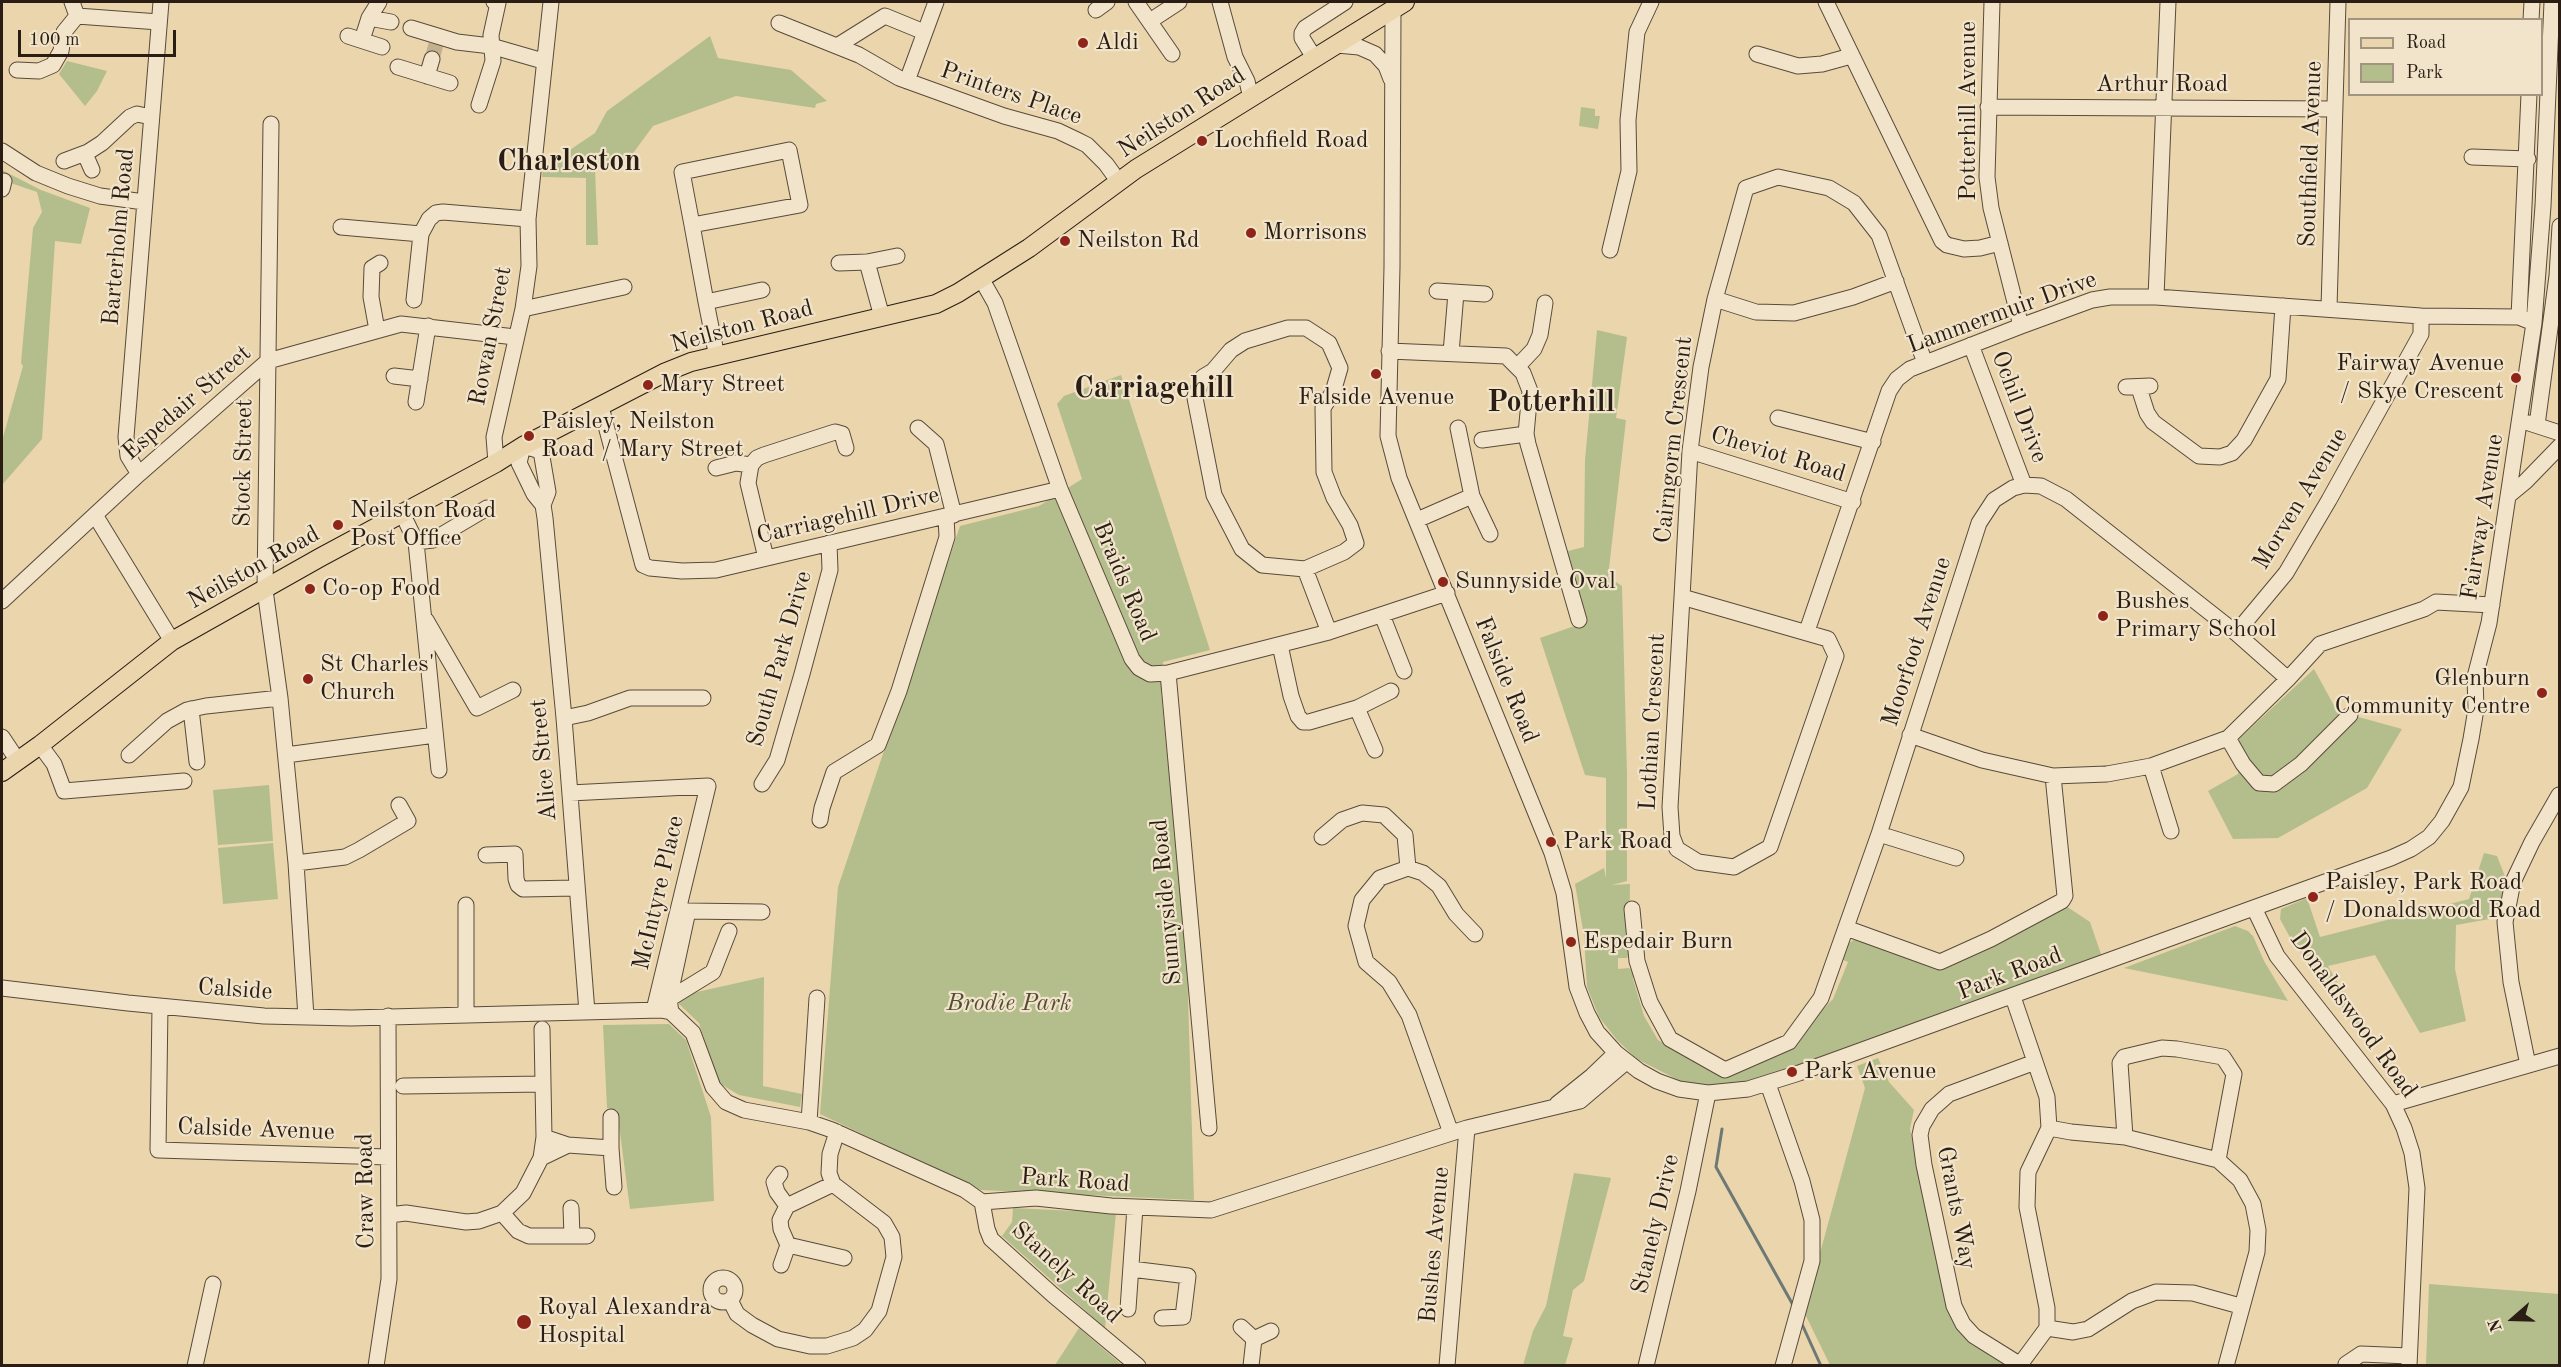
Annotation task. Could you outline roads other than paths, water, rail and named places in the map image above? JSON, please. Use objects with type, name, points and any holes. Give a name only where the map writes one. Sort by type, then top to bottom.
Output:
[{"type":"main road","name":"Neilston Road","points":[[2,772],[40,745],[172,641],[523,446],[666,372],[691,362],[936,304],[982,280],[1119,182],[1399,5]]},
{"type":"street","name":"Barterholm Road","points":[[139,474],[128,456],[126,437],[161,2]]},
{"type":"street","points":[[379,2],[355,38],[382,47]]},
{"type":"street","points":[[479,105],[493,61],[491,35],[498,3],[494,2]]},
{"type":"street","name":"Rowan Street","points":[[496,463],[494,437],[523,309],[529,266],[528,219],[551,2]]},
{"type":"street","name":"Printers Place","points":[[907,81],[936,2]]},
{"type":"street","points":[[1136,2],[1172,54]]},
{"type":"street","points":[[1149,21],[1179,2]]},
{"type":"street","points":[[1220,2],[1235,57],[1247,81],[1251,98]]},
{"type":"street","points":[[1315,59],[1302,39],[1302,33],[1305,28],[1345,2]]},
{"type":"street","points":[[1610,250],[1629,171],[1629,120],[1637,32],[1651,2]]},
{"type":"street","points":[[1826,2],[1942,240],[1947,245],[1964,249],[2000,243]]},
{"type":"street","name":"Potterhill Avenue","points":[[1992,2],[1987,177],[1991,208],[2020,326]]},
{"type":"street","points":[[2156,297],[2168,2]]},
{"type":"street","name":"Southfield Avenue","points":[[2329,308],[2338,2]]},
{"type":"street","points":[[2531,18],[2532,2]]},
{"type":"street","name":"Fairway Avenue","points":[[2254,908],[2411,849],[2429,837],[2436,829],[2461,787],[2476,709],[2475,677],[2492,605],[2535,323],[2543,206],[2552,2]]},
{"type":"street","name":"Falside Road","points":[[1399,5],[1393,84],[1388,436],[1399,478],[1552,853],[1564,893],[1576,987],[1598,1032],[1621,1058]]},
{"type":"street","points":[[17,70],[39,72],[53,65],[61,51],[64,32],[75,9],[159,22]]},
{"type":"street","name":"Printers Place","points":[[837,46],[885,16],[924,32]]},
{"type":"street","points":[[427,33],[431,17]]},
{"type":"street","points":[[369,18],[391,22]]},
{"type":"street","name":"Printers Place","points":[[779,23],[859,55],[907,81],[1004,116],[1058,131],[1087,146],[1119,182]]},
{"type":"street","points":[[411,28],[457,42],[491,46],[543,61]]},
{"type":"street","name":"Falside Road","points":[[1337,45],[1359,47],[1375,54],[1386,66],[1393,84]]},
{"type":"street","points":[[1757,54],[1798,66],[1822,64],[1851,56]]},
{"type":"street","points":[[427,75],[432,59]]},
{"type":"street","points":[[398,68],[450,83]]},
{"type":"street","points":[[2518,316],[2528,159],[2529,96]]},
{"type":"street","name":"Arthur Road","points":[[1988,108],[2336,109]]},
{"type":"street","points":[[64,161],[102,143],[130,117],[137,114],[152,117]]},
{"type":"street","name":"Stock Street","points":[[271,124],[266,590],[286,755],[306,1017]]},
{"type":"street","points":[[692,225],[800,205],[789,150],[682,172],[706,302],[717,357]]},
{"type":"street","points":[[2,151],[36,172],[68,186],[100,196],[144,202]]},
{"type":"street","points":[[84,153],[92,170]]},
{"type":"street","points":[[2472,157],[2528,159]]},
{"type":"street","name":"Cairngorm Crescent","points":[[1682,597],[1690,451],[1701,367],[1715,299],[1746,188],[1778,177],[1829,188],[1854,203],[1879,235],[1925,363]]},
{"type":"street","points":[[414,300],[422,234],[429,219],[443,212],[528,219]]},
{"type":"street","points":[[341,226],[422,234]]},
{"type":"street","name":"Fairway Avenue","points":[[2537,425],[2558,277],[2559,226]]},
{"type":"street","points":[[839,263],[867,262],[897,256]]},
{"type":"street","points":[[867,262],[882,317]]},
{"type":"street","points":[[377,330],[371,297],[372,268],[380,263]]},
{"type":"street","name":"Braids Road","points":[[982,280],[995,303],[1060,489],[1132,659],[1139,668],[1149,674],[1168,673],[1329,632],[1447,593]]},
{"type":"street","points":[[1715,299],[1756,312],[1794,313],[1853,297],[1896,281]]},
{"type":"street","points":[[523,309],[624,287]]},
{"type":"street","points":[[706,302],[762,290]]},
{"type":"street","points":[[1437,291],[1485,294]]},
{"type":"street","points":[[1451,353],[1456,293]]},
{"type":"street","name":"Lammermuir Drive","points":[[1807,632],[1892,385],[1903,374],[1925,363],[2092,300],[2125,296],[2421,316],[2518,316],[2535,323]]},
{"type":"street","points":[[1517,367],[1534,350],[1540,335],[1545,303]]},
{"type":"street","points":[[2138,387],[2147,413],[2153,422],[2199,456],[2220,457],[2232,453],[2244,440],[2278,379],[2283,306]]},
{"type":"street","name":"Morven Avenue","points":[[2236,633],[2286,573],[2421,334],[2421,316]]},
{"type":"street","name":"Espedair Street","points":[[2,601],[139,474],[268,361],[401,324],[515,338]]},
{"type":"street","points":[[416,402],[428,327]]},
{"type":"street","points":[[1288,328],[1306,328],[1329,343],[1340,368],[1333,392],[1323,408],[1324,472],[1334,498],[1350,525],[1356,543],[1344,552],[1305,569],[1262,565],[1242,549],[1214,495],[1195,398],[1203,377],[1214,371],[1231,350],[1245,341],[1288,328]]},
{"type":"street","name":"Ochil Drive","points":[[1971,345],[2024,485]]},
{"type":"street","points":[[1389,351],[1506,356],[1523,373],[1530,391],[1526,434],[1551,530],[1579,620]]},
{"type":"street","points":[[394,376],[420,379]]},
{"type":"street","name":"Carriagehill Drive","points":[[601,407],[644,564],[650,568],[681,571],[716,570],[1060,489]]},
{"type":"street","points":[[1778,418],[1873,442]]},
{"type":"street","points":[[2520,422],[2559,433]]},
{"type":"street","points":[[820,820],[834,772],[878,745],[899,691],[947,537],[950,516],[936,444],[918,428]]},
{"type":"street","points":[[1458,428],[1472,496],[1490,534]]},
{"type":"street","points":[[766,558],[748,483],[751,465],[757,458],[764,455],[835,432],[842,434],[846,448]]},
{"type":"street","points":[[1482,440],[1526,434]]},
{"type":"street","name":"Alice Street","points":[[543,505],[534,494],[519,463],[523,446],[541,451],[548,492],[543,505],[564,718],[587,1012]]},
{"type":"street","points":[[2508,496],[2525,482],[2559,446]]},
{"type":"street","name":"Cheviot Road","points":[[1690,451],[1853,502]]},
{"type":"street","points":[[716,468],[736,463],[751,465]]},
{"type":"street","points":[[2024,485],[2041,486],[2067,499],[2236,633],[2288,679]]},
{"type":"street","name":"Moorfoot Avenue","points":[[1632,909],[1637,961],[1650,1002],[1670,1039],[1725,1070],[1788,1042],[1821,998],[1879,834],[1979,523],[1994,500],[2002,493],[2024,485]]},
{"type":"street","points":[[1417,520],[1472,496]]},
{"type":"street","points":[[416,542],[433,540],[487,508]]},
{"type":"street","points":[[402,513],[416,542],[439,770]]},
{"type":"street","points":[[95,515],[172,641]]},
{"type":"street","name":"South Park Drive","points":[[762,784],[777,760],[802,674],[830,570],[829,543]]},
{"type":"street","points":[[1305,569],[1329,632]]},
{"type":"street","name":"Lothian Crescent","points":[[1682,597],[1807,632],[1828,639],[1836,656],[1770,847],[1734,867],[1698,862],[1677,849],[1672,836],[1670,807],[1682,597]]},
{"type":"street","points":[[1910,735],[1982,760],[2053,776],[2107,774],[2151,766],[2228,738],[2320,644],[2374,623],[2424,609],[2436,602],[2492,605]]},
{"type":"street","points":[[423,615],[477,708],[513,690]]},
{"type":"street","points":[[1382,615],[1404,671]]},
{"type":"street","points":[[1280,645],[1291,696],[1298,716],[1303,722],[1357,708],[1391,692]]},
{"type":"street","name":"Sunnyside Road","points":[[1168,673],[1209,1128]]},
{"type":"street","points":[[129,755],[167,721],[191,709],[280,698]]},
{"type":"street","points":[[564,718],[588,713],[630,698],[703,698]]},
{"type":"street","points":[[1357,708],[1375,750]]},
{"type":"street","points":[[191,709],[197,762]]},
{"type":"street","points":[[2228,738],[2243,764],[2259,783],[2274,784],[2301,764],[2350,715]]},
{"type":"street","points":[[286,755],[435,735]]},
{"type":"street","points":[[2,736],[18,761]]},
{"type":"street","points":[[40,745],[54,764],[64,791],[184,781]]},
{"type":"street","points":[[2151,766],[2170,831]]},
{"type":"street","points":[[1846,928],[1940,962],[1991,939],[2062,901],[2065,896],[2053,776]]},
{"type":"street","name":"McIntyre Place","points":[[570,793],[708,786],[654,1010]]},
{"type":"street","points":[[2528,1065],[2511,982],[2505,922],[2513,882],[2532,842],[2559,795]]},
{"type":"street","points":[[296,863],[345,857],[359,850],[408,821],[399,805]]},
{"type":"street","points":[[1322,837],[1342,820],[1362,813],[1384,815],[1405,835],[1408,868]]},
{"type":"street","points":[[1879,834],[1956,858]]},
{"type":"street","points":[[486,855],[515,854],[516,879],[518,885],[523,889],[576,888]]},
{"type":"street","points":[[1451,1133],[1409,1014],[1389,982],[1366,962],[1356,926],[1362,900],[1380,878],[1408,868],[1423,873],[1438,886],[1456,914],[1475,934]]},
{"type":"street","points":[[466,905],[466,1014]]},
{"type":"street","name":"Park Road","points":[[982,1202],[1036,1198],[1135,1208],[1211,1210],[1467,1128],[1580,1101],[1621,1058],[1657,1081],[1679,1089],[1728,1093],[1768,1084],[2254,908]]},
{"type":"street","name":"Donaldswood Road","points":[[2254,908],[2277,956],[2393,1104],[2412,1153],[2417,1188],[2409,1361]]},
{"type":"street","points":[[670,1005],[688,911],[762,912]]},
{"type":"street","points":[[654,1010],[670,1005],[713,972],[729,932]]},
{"type":"street","name":"Calside","points":[[2,988],[264,1016],[388,1016],[654,1010]]},
{"type":"street","points":[[2013,997],[2047,1097],[2049,1128],[2028,1173],[2027,1207],[2047,1308],[2047,1328],[2019,1365]]},
{"type":"street","points":[[809,1122],[817,998]]},
{"type":"street","points":[[670,1005],[693,1033],[713,1087],[726,1102],[744,1110],[809,1122],[837,1132],[965,1190],[982,1202]]},
{"type":"street","name":"Calside Avenue","points":[[160,1006],[158,1150],[388,1157]]},
{"type":"street","name":"Craw Road","points":[[376,1365],[389,1279],[388,1016]]},
{"type":"street","points":[[389,1215],[406,1213],[466,1222],[479,1221],[502,1213],[523,1193],[541,1158],[543,1137],[542,1029]]},
{"type":"street","points":[[2125,1137],[2120,1063],[2124,1057],[2162,1048],[2223,1057],[2234,1074],[2218,1160]]},
{"type":"street","points":[[2393,1104],[2559,1056]]},
{"type":"street","name":"Grants Way","points":[[2019,1365],[1974,1336],[1963,1324],[1954,1306],[1924,1165],[1920,1135],[1922,1126],[1932,1109],[1949,1094],[2035,1062]]},
{"type":"street","points":[[403,1086],[543,1084]]},
{"type":"street","points":[[1768,1084],[1802,1181],[1812,1220],[1812,1261],[1783,1365]]},
{"type":"street","name":"Stanely Drive","points":[[1646,1365],[1688,1191],[1708,1093]]},
{"type":"street","points":[[611,1118],[614,1186]]},
{"type":"street","name":"Bushes Avenue","points":[[1447,1365],[1467,1128]]},
{"type":"street","points":[[2049,1128],[2125,1137],[2218,1160],[2240,1180],[2253,1204],[2258,1230],[2257,1252],[2240,1306],[2226,1365]]},
{"type":"street","points":[[730,1300],[737,1314],[752,1325],[794,1344],[818,1346],[842,1343],[865,1330],[879,1311],[894,1265],[892,1237],[884,1223],[833,1184],[829,1173],[830,1155],[837,1132]]},
{"type":"street","points":[[543,1137],[568,1145],[611,1148]]},
{"type":"street","points":[[541,1158],[568,1145]]},
{"type":"street","points":[[780,1174],[774,1182],[777,1192],[787,1206]]},
{"type":"street","points":[[781,1265],[788,1245],[780,1220],[787,1206],[833,1184]]},
{"type":"street","name":"Stanely Road","points":[[982,1202],[991,1239],[1053,1295],[1138,1365]]},
{"type":"street","points":[[502,1213],[518,1232],[529,1236],[579,1236],[571,1208]]},
{"type":"street","points":[[1128,1309],[1135,1208]]},
{"type":"street","points":[[788,1245],[844,1258]]},
{"type":"street","points":[[1131,1269],[1188,1276],[1183,1317],[1162,1318]]},
{"type":"street","points":[[195,1365],[213,1284]]},
{"type":"street","points":[[2047,1328],[2073,1332],[2088,1329],[2132,1300],[2156,1292],[2193,1293],[2240,1306]]},
{"type":"street","points":[[1241,1327],[1254,1339]]},
{"type":"street","points":[[1254,1339],[1271,1331]]},
{"type":"street","points":[[1251,1365],[1254,1339]]},
{"type":"street","points":[[2346,1364],[2358,1348],[2409,1361]]},
{"type":"waterway","points":[[1722,1129],[1716,1167],[1793,1305]]},
{"type":"waterway","points":[[1801,1322],[1821,1366]]},
{"type":"tunnel","points":[[432,59],[438,37]]},
{"type":"place","name":"Aldi","points":[[1083,43]]},
{"type":"place","name":"Lochfield Road","points":[[1202,141]]},
{"type":"place","name":"Morrisons","points":[[1251,233]]},
{"type":"place","name":"Neilston Rd","points":[[1065,241]]},
{"type":"place","name":"Falside Avenue","points":[[1376,374]]},
{"type":"place","name":"Fairway Avenue / Skye Crescent","points":[[2516,378]]},
{"type":"place","name":"Mary Street","points":[[648,385]]},
{"type":"place","name":"Paisley, Neilston Road / Mary Street","points":[[529,436]]},
{"type":"place","name":"Neilston Road Post Office","points":[[338,525]]},
{"type":"place","name":"Sunnyside Oval","points":[[1443,582]]},
{"type":"place","name":"Co-op Food","points":[[310,589]]},
{"type":"place","name":"Bushes Primary School","points":[[2103,616]]},
{"type":"place","name":"St Charles' Church","points":[[308,679]]},
{"type":"place","name":"Glenburn Community Centre","points":[[2542,693]]},
{"type":"place","name":"Park Road","points":[[1551,842]]},
{"type":"place","name":"Paisley, Park Road / Donaldswood Road","points":[[2313,897]]},
{"type":"place","name":"Espedair Burn","points":[[1571,942]]},
{"type":"place","name":"Park Avenue","points":[[1792,1072]]},
{"type":"place","name":"Royal Alexandra Hospital","points":[[524,1322]]},
{"type":"district","name":"Charleston","points":[[569,162]]},
{"type":"district","name":"Carriagehill","points":[[1154,389]]},
{"type":"district","name":"Potterhill","points":[[1551,403]]},
{"type":"park label","name":"Brodie Park","points":[[1009,1004]]}]
